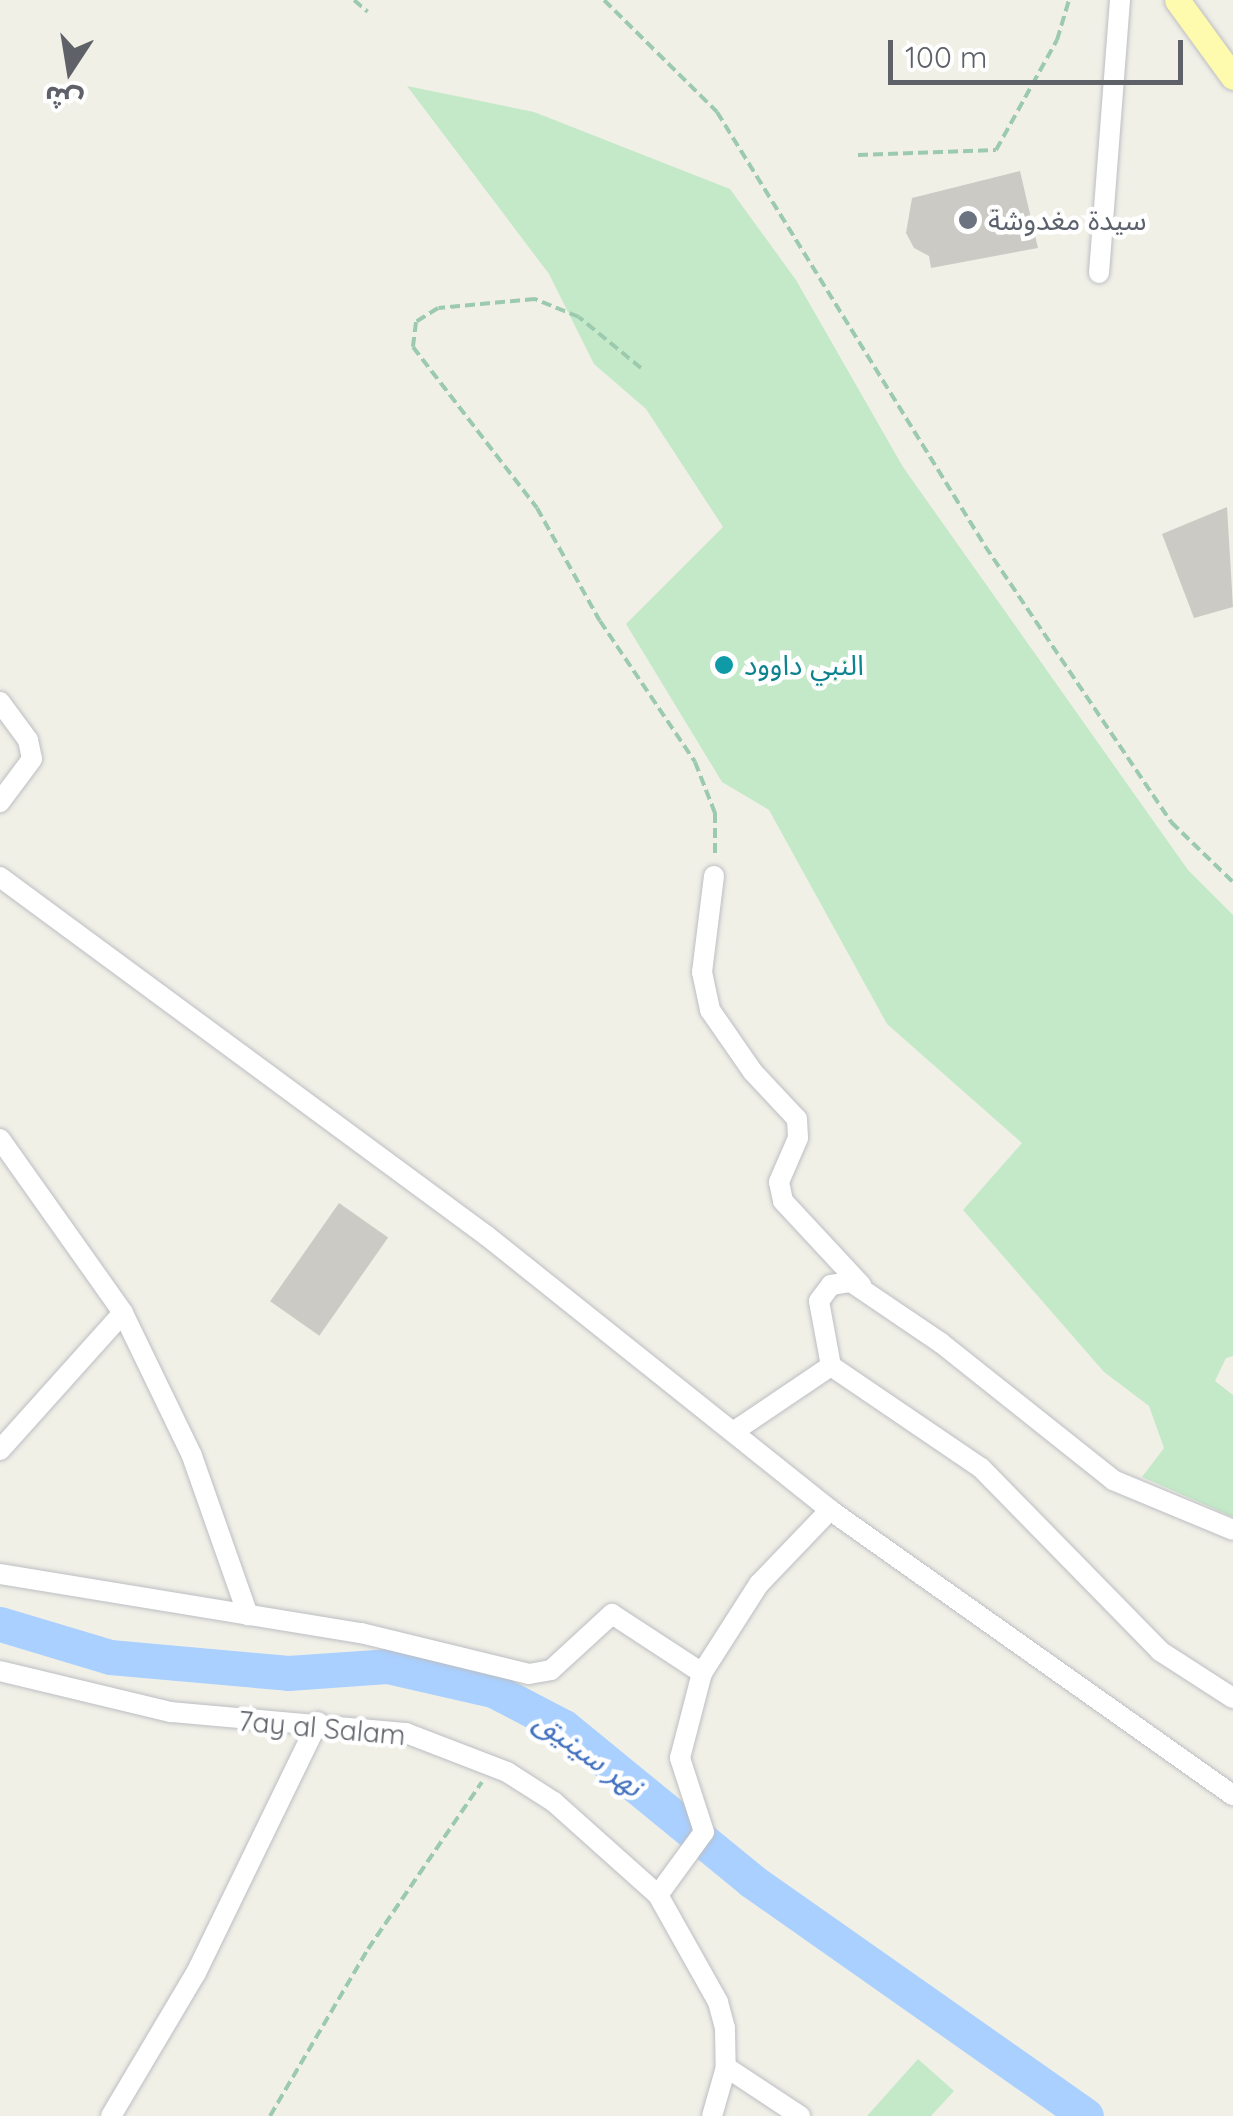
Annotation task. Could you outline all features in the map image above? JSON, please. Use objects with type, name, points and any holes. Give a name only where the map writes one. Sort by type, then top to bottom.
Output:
[{"type":"main road","points":[[1177,0],[1233,77]]},
{"type":"street","points":[[1099,273],[1120,0]]},
{"type":"street","points":[[0,702],[28,740],[32,760],[0,802]]},
{"type":"street","points":[[714,876],[702,972],[710,1010],[753,1072],[797,1118],[798,1138],[779,1182],[782,1200],[862,1286],[1113,1480],[1233,1530]]},
{"type":"street","points":[[0,877],[487,1236],[830,1510],[1233,1795]]},
{"type":"street","points":[[0,1140],[123,1313],[192,1456],[248,1615]]},
{"type":"street","points":[[862,1286],[841,1280],[819,1301],[831,1366],[981,1468],[1160,1651],[1233,1698]]},
{"type":"street","points":[[0,1450],[123,1313]]},
{"type":"street","points":[[733,1432],[831,1366]]},
{"type":"street","points":[[658,1895],[680,1871],[704,1832],[680,1758],[702,1673],[738,1610],[830,1510]]},
{"type":"street","points":[[0,1574],[361,1633],[529,1674],[551,1670],[612,1614],[702,1673]]},
{"type":"street","name":"7ay al Salam","points":[[0,1671],[172,1712],[318,1722],[406,1734],[493,1766],[554,1802],[658,1895],[718,2002],[726,2067],[712,2116]]},
{"type":"street","points":[[110,2116],[196,1974],[318,1722]]},
{"type":"street","points":[[726,2067],[800,2116]]},
{"type":"path","points":[[354,0],[368,12]]},
{"type":"path","points":[[604,0],[716,112],[996,562],[1172,822],[1233,882]]},
{"type":"path","points":[[858,155],[996,150],[1057,40],[1068,0]]},
{"type":"path","points":[[641,368],[579,316],[535,299],[438,308],[416,322],[414,346],[537,508],[600,621],[695,762],[715,813],[714,876]]},
{"type":"path","points":[[270,2116],[368,1949],[493,1766]]},
{"type":"green space","points":[[407,86],[534,112],[730,189],[796,280],[903,467],[1188,870],[1233,915],[1233,1356],[1226,1358],[1215,1381],[1233,1395],[1233,1517],[1142,1477],[1164,1448],[1149,1406],[1104,1372],[963,1210],[1022,1143],[887,1024],[769,810],[722,782],[626,624],[723,527],[646,409],[594,364],[549,274]]},
{"type":"green space","points":[[918,2059],[954,2091],[931,2116],[867,2116]]},
{"type":"building","name":"سيدة مغدوشة","points":[[1020,171],[1038,248],[931,268],[929,256],[914,248],[906,233],[912,198]]},
{"type":"building","points":[[1227,507],[1233,607],[1194,618],[1162,534]]},
{"type":"building","points":[[339,1203],[388,1237],[319,1336],[270,1301]]},
{"type":"waterway","name":"نهر سينيق","points":[[0,1624],[110,1657],[288,1673],[387,1666],[493,1690],[564,1727],[752,1881],[1086,2116]]},
{"type":"place","name":"سيدة مغدوشة","points":[[968,220]]},
{"type":"place","name":"النبي داوود","points":[[724,665]]}]
